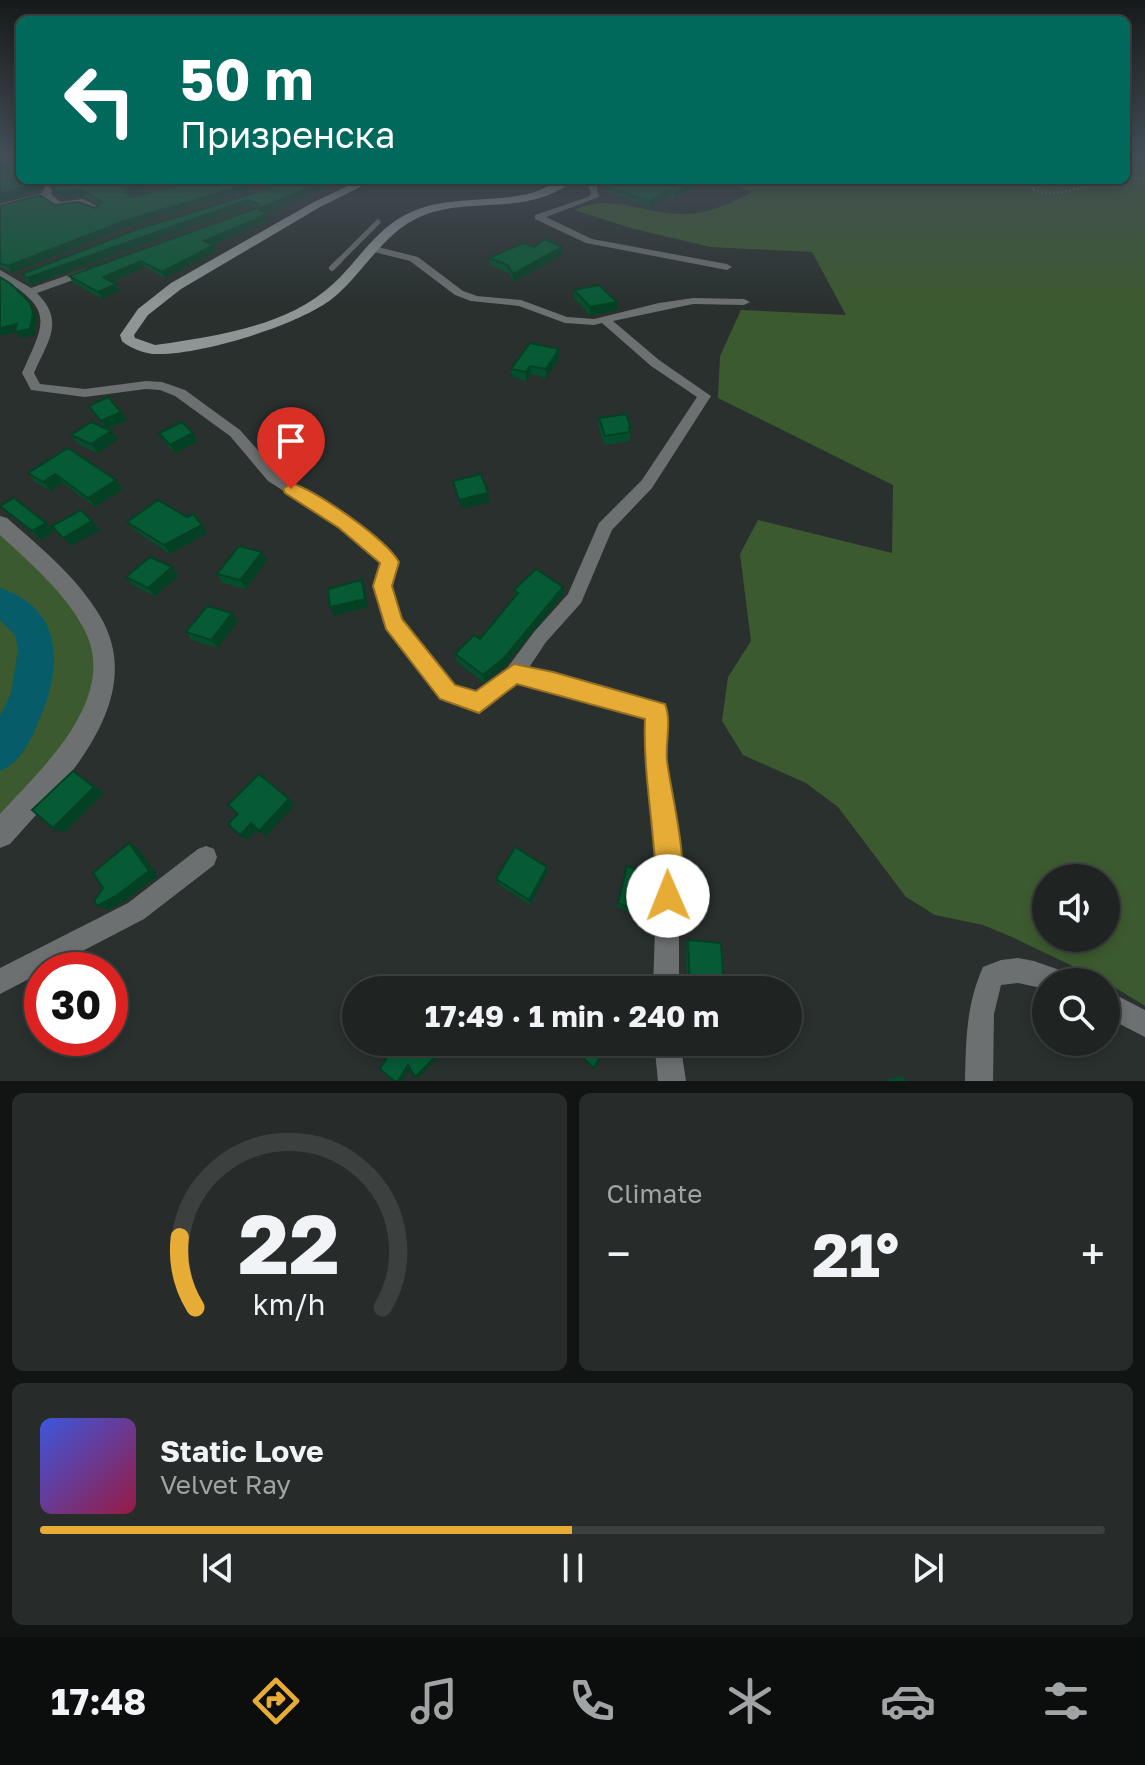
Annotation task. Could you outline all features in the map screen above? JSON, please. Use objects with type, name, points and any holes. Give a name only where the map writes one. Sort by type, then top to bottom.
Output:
[{"type":"main road","points":[[315,205],[176,286],[143,312],[127,335],[129,341],[154,350],[196,344],[266,326],[324,298],[353,273],[396,224],[418,213],[452,205]]},
{"type":"street","points":[[90,205],[97,209]]},
{"type":"street","points":[[580,205],[538,217],[589,241],[727,267]]},
{"type":"street","points":[[376,248],[414,259],[459,293],[475,299],[532,306],[565,320],[605,320],[693,301],[744,302]]},
{"type":"street","points":[[30,292],[98,268]]},
{"type":"street","points":[[12,276],[47,310],[49,324],[28,373],[36,387],[85,393],[146,385],[162,386],[180,393],[235,433],[273,477],[346,523],[380,550],[390,562],[383,586],[393,623],[447,692],[479,703],[514,674],[540,637],[575,598],[605,527],[647,484],[704,396],[655,363],[605,320]]},
{"type":"street","points":[[0,523],[87,615],[100,638],[103,660],[100,688],[83,732],[56,770],[0,834]]},
{"type":"street","points":[[514,674],[657,712],[655,757],[668,865],[666,976]]},
{"type":"street","points":[[0,981],[136,911],[206,857]]},
{"type":"street","points":[[979,1081],[979,1030],[983,999],[992,976],[1004,970],[1032,973]]},
{"type":"street","points":[[1120,1011],[1145,1024]]},
{"type":"street","points":[[669,1056],[672,1081]]},
{"type":"lane","points":[[332,268],[378,222]]},
{"type":"lane","points":[[355,245],[376,248]]},
{"type":"green space","points":[[587,205],[622,205],[666,213],[699,213],[724,205],[1145,205],[1145,1006],[1120,991],[1120,968],[1077,968],[1043,952],[1120,952],[1120,864],[1032,864],[1032,947],[983,925],[935,915],[906,897],[838,807],[806,783],[743,755],[722,721],[728,677],[751,641],[740,554],[758,520],[892,553],[893,485],[718,398],[720,356],[741,310],[846,315],[812,252],[710,247],[631,228],[574,210]]},
{"type":"green space","points":[[0,523],[87,615],[100,688],[0,834],[0,752],[26,711],[32,694],[36,657],[34,640],[27,624],[16,611],[0,602]]},
{"type":"green space","points":[[0,619],[26,642],[26,655],[22,687],[0,726]]},
{"type":"building","points":[[88,205],[95,208],[98,205],[176,205],[127,220],[8,266],[0,263],[0,206]]},
{"type":"building","points":[[214,205],[232,205],[27,278],[22,274],[135,230]]},
{"type":"building","points":[[267,205],[258,209],[267,214],[204,241],[214,245],[162,272],[141,261],[103,277],[116,284],[98,292],[69,276]]},
{"type":"building","points":[[545,239],[562,247],[513,274],[508,265],[489,258],[523,243],[534,247]]},
{"type":"building","points":[[0,277],[30,303],[33,312],[30,329],[15,332],[17,324],[0,328]]},
{"type":"building","points":[[599,285],[617,302],[590,307],[574,290]]},
{"type":"building","points":[[530,343],[559,349],[546,369],[530,366],[526,372],[511,369]]},
{"type":"building","points":[[108,397],[121,412],[101,421],[89,406]]},
{"type":"building","points":[[626,414],[630,432],[605,436],[599,418]]},
{"type":"building","points":[[91,422],[111,431],[91,444],[71,435]]},
{"type":"building","points":[[182,422],[193,433],[170,445],[159,433]]},
{"type":"building","points":[[68,448],[116,480],[88,498],[55,474],[43,482],[28,473]]},
{"type":"building","points":[[481,474],[488,493],[459,500],[453,481]]},
{"type":"building","points":[[14,498],[46,523],[32,531],[0,506]]},
{"type":"building","points":[[158,500],[187,517],[193,514],[202,525],[164,545],[127,522]]},
{"type":"building","points":[[81,510],[92,521],[63,538],[52,526]]},
{"type":"building","points":[[239,546],[262,552],[240,580],[217,574]]},
{"type":"building","points":[[150,557],[172,567],[148,588],[126,577]]},
{"type":"building","points":[[536,569],[563,587],[504,658],[483,675],[455,654],[474,635],[480,639],[518,593],[514,590]]},
{"type":"building","points":[[362,580],[365,599],[330,607],[328,589]]},
{"type":"building","points":[[207,606],[232,613],[211,640],[186,632]]},
{"type":"building","points":[[73,771],[94,787],[53,828],[32,810]]},
{"type":"building","points":[[259,774],[289,799],[259,831],[251,823],[240,835],[228,824],[238,814],[228,805]]},
{"type":"building","points":[[129,843],[149,871],[97,906],[94,901],[103,888],[93,873]]},
{"type":"building","points":[[515,847],[547,867],[529,900],[496,879]]},
{"type":"building","points":[[627,866],[655,877],[654,917],[618,903]]},
{"type":"building","points":[[688,940],[721,943],[723,976],[689,976]]},
{"type":"building","points":[[388,1056],[436,1056],[415,1077],[408,1065],[398,1081],[380,1069]]},
{"type":"building","points":[[581,1056],[600,1056],[594,1068]]},
{"type":"waterway","points":[[0,602],[20,614],[32,630],[36,649],[36,671],[30,693],[22,715],[0,751]]},
{"type":"route","points":[[291,489],[346,523],[390,562],[383,586],[393,623],[447,692],[479,703],[514,674],[657,712],[655,757],[668,865],[668,896]]}]
